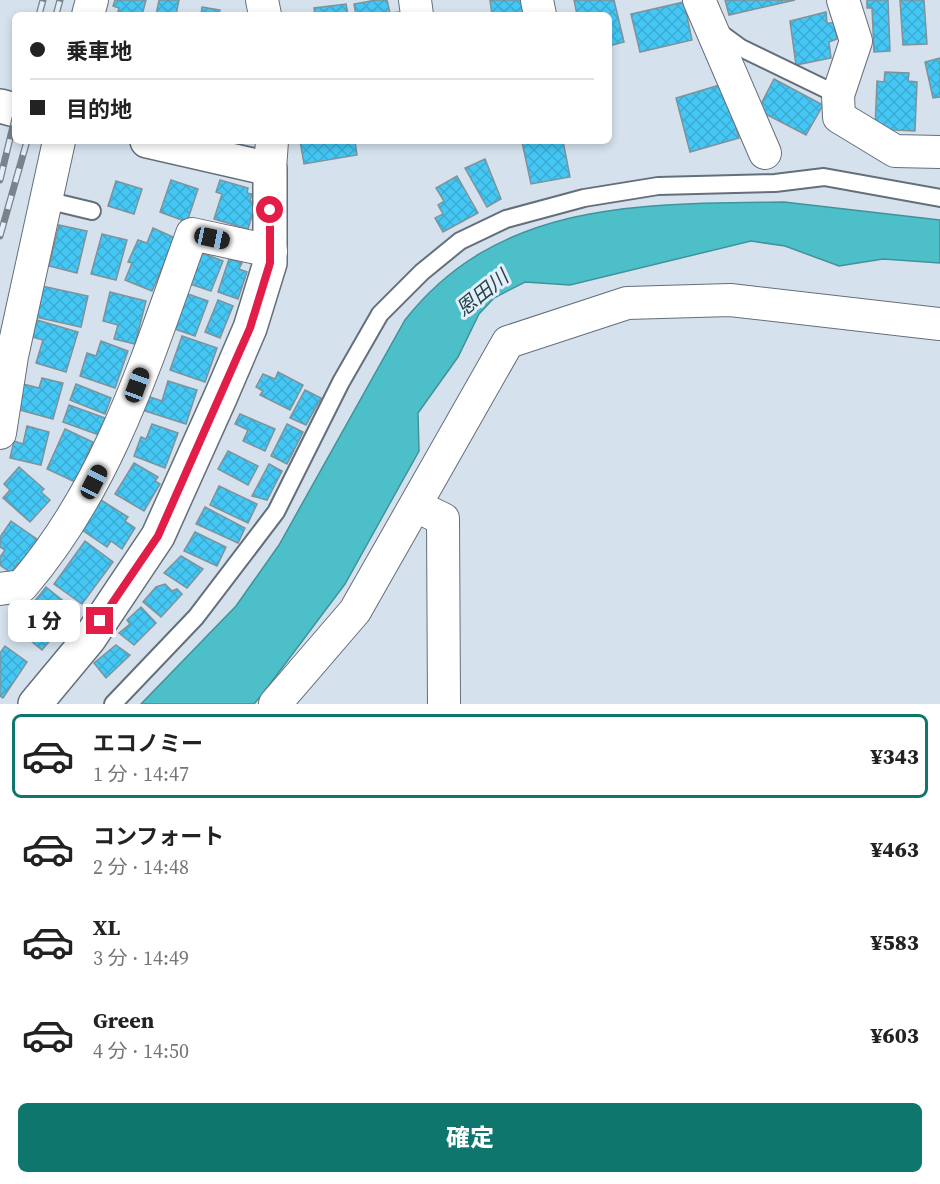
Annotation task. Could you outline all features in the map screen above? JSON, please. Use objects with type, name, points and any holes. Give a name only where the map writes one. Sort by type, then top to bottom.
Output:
[{"type":"street","points":[[699,0],[765,153]]},
{"type":"street","points":[[843,0],[856,41],[838,95],[839,117],[895,152],[940,152]]},
{"type":"street","points":[[0,433],[12,356],[58,144]]},
{"type":"street","points":[[36,704],[89,639],[158,536],[250,328],[271,251],[271,155],[158,144]]},
{"type":"street","points":[[0,589],[22,586],[45,561],[94,482],[122,428],[192,234],[271,251]]},
{"type":"street","points":[[275,704],[355,611],[508,342],[627,303],[730,300],[940,324]]},
{"type":"street","points":[[416,506],[443,519],[444,704]]},
{"type":"lane","points":[[713,28],[741,48],[838,95]]},
{"type":"lane","points":[[113,704],[196,617],[276,512],[341,382],[380,314],[422,272],[459,241],[506,219],[584,198],[658,186],[775,183],[824,177],[940,198]]},
{"type":"lane","points":[[46,200],[92,210]]},
{"type":"water","name":"恩田川","points":[[784,202],[940,220],[940,263],[883,259],[839,266],[785,246],[751,241],[570,285],[525,282],[494,298],[479,314],[458,357],[418,413],[419,451],[345,584],[261,696],[254,704],[141,704],[236,606],[279,545],[405,320],[443,280],[485,251],[530,230],[578,216],[628,208],[679,204]]},
{"type":"building","points":[[115,0],[146,0],[143,12],[118,12],[119,8],[113,6]]},
{"type":"building","points":[[159,0],[179,0],[177,12],[157,12]]},
{"type":"building","points":[[387,0],[390,12],[355,12],[354,4]]},
{"type":"building","points":[[490,0],[521,0],[523,12],[492,12]]},
{"type":"building","points":[[574,0],[614,0],[624,42],[612,45],[612,12],[576,12]]},
{"type":"building","points":[[725,0],[795,0],[729,15]]},
{"type":"building","points":[[867,0],[888,0],[890,51],[874,52],[872,8],[867,8]]},
{"type":"building","points":[[900,0],[924,0],[927,44],[903,45]]},
{"type":"building","points":[[684,2],[692,40],[640,52],[631,14]]},
{"type":"building","points":[[346,4],[347,12],[315,12],[314,8]]},
{"type":"building","points":[[202,7],[220,10],[220,12],[201,12]]},
{"type":"building","points":[[826,12],[827,23],[834,23],[837,39],[829,42],[831,58],[796,65],[790,21]]},
{"type":"building","points":[[940,58],[940,97],[933,98],[925,62]]},
{"type":"building","points":[[885,72],[909,73],[908,81],[917,82],[915,131],[875,129],[877,81],[884,82]]},
{"type":"building","points":[[774,79],[823,105],[806,135],[758,110]]},
{"type":"building","points":[[723,84],[739,138],[690,152],[676,98]]},
{"type":"building","points":[[301,144],[355,144],[357,155],[304,164]]},
{"type":"building","points":[[522,144],[564,144],[570,177],[531,184]]},
{"type":"building","points":[[485,159],[501,199],[487,207],[465,168]]},
{"type":"building","points":[[457,176],[478,213],[443,232],[435,218],[443,214],[438,205],[444,201],[436,188]]},
{"type":"building","points":[[171,180],[198,189],[187,222],[160,212]]},
{"type":"building","points":[[220,180],[248,188],[247,193],[252,194],[250,201],[256,202],[248,229],[214,219],[222,194],[216,192]]},
{"type":"building","points":[[116,181],[142,189],[134,214],[108,206]]},
{"type":"building","points":[[59,225],[87,231],[77,273],[49,266]]},
{"type":"building","points":[[153,228],[175,238],[152,291],[125,280],[132,263],[128,262],[138,240],[147,243]]},
{"type":"building","points":[[102,234],[127,240],[116,280],[91,274]]},
{"type":"building","points":[[202,253],[223,261],[211,291],[190,284]]},
{"type":"building","points":[[229,259],[242,263],[239,269],[247,272],[238,299],[218,292]]},
{"type":"building","points":[[42,286],[88,296],[81,327],[35,317]]},
{"type":"building","points":[[110,292],[146,301],[135,344],[114,339],[118,325],[103,321]]},
{"type":"building","points":[[185,293],[208,301],[195,336],[172,328]]},
{"type":"building","points":[[218,300],[233,306],[220,338],[205,332]]},
{"type":"building","points":[[37,320],[78,332],[66,372],[36,363],[43,340],[32,337]]},
{"type":"building","points":[[182,336],[217,348],[205,382],[170,370]]},
{"type":"building","points":[[101,341],[128,351],[115,388],[80,376],[87,353],[96,356]]},
{"type":"building","points":[[278,372],[303,385],[290,410],[260,395],[263,391],[256,387],[263,374],[275,379]]},
{"type":"building","points":[[42,378],[63,383],[53,419],[16,409],[23,384],[39,388]]},
{"type":"building","points":[[168,381],[197,390],[186,424],[142,410],[147,396],[162,401]]},
{"type":"building","points":[[76,384],[111,398],[105,414],[70,400]]},
{"type":"building","points":[[305,390],[321,398],[306,425],[290,418]]},
{"type":"building","points":[[69,405],[105,418],[99,435],[63,422]]},
{"type":"building","points":[[240,414],[275,429],[265,451],[243,441],[248,430],[235,424]]},
{"type":"building","points":[[152,424],[178,433],[165,468],[134,456],[141,437],[146,439]]},
{"type":"building","points":[[287,424],[303,432],[287,464],[271,456]]},
{"type":"building","points":[[27,426],[49,432],[41,465],[10,458],[14,441],[23,444]]},
{"type":"building","points":[[65,429],[93,442],[75,482],[47,469]]},
{"type":"building","points":[[228,451],[258,466],[248,485],[218,469]]},
{"type":"building","points":[[134,463],[158,477],[155,481],[160,484],[144,511],[115,494]]},
{"type":"building","points":[[269,464],[282,471],[267,500],[252,496]]},
{"type":"building","points":[[19,467],[44,489],[41,492],[50,500],[30,522],[3,498],[10,490],[4,484]]},
{"type":"building","points":[[219,486],[257,504],[248,523],[210,505]]},
{"type":"building","points":[[101,500],[128,517],[125,521],[135,528],[122,549],[111,541],[107,547],[82,530]]},
{"type":"building","points":[[205,507],[245,528],[238,543],[196,524]]},
{"type":"building","points":[[11,521],[41,542],[23,567],[18,563],[11,573],[0,565],[0,557],[5,550],[0,547],[0,537]]},
{"type":"building","points":[[195,532],[226,547],[217,566],[184,551]]},
{"type":"building","points":[[85,541],[113,562],[82,604],[54,584]]},
{"type":"building","points":[[181,556],[203,569],[187,588],[164,573]]},
{"type":"building","points":[[165,584],[172,591],[177,589],[182,594],[161,617],[143,602],[156,587]]},
{"type":"building","points":[[46,587],[76,611],[64,626],[34,602]]},
{"type":"building","points":[[141,607],[156,623],[134,645],[119,633],[130,624],[127,620]]},
{"type":"building","points":[[42,618],[58,631],[42,650],[26,637]]},
{"type":"building","points":[[116,645],[130,655],[106,678],[94,663]]},
{"type":"building","points":[[5,646],[27,662],[3,698],[0,696],[0,653]]},
{"type":"railway","points":[[40,12],[43,0]]},
{"type":"railway","points":[[57,12],[60,0]]},
{"type":"railway","points":[[0,180],[12,130]]},
{"type":"railway","points":[[0,236],[26,144]]},
{"type":"route","points":[[100,621],[158,536],[250,328],[270,263],[270,210]]}]
